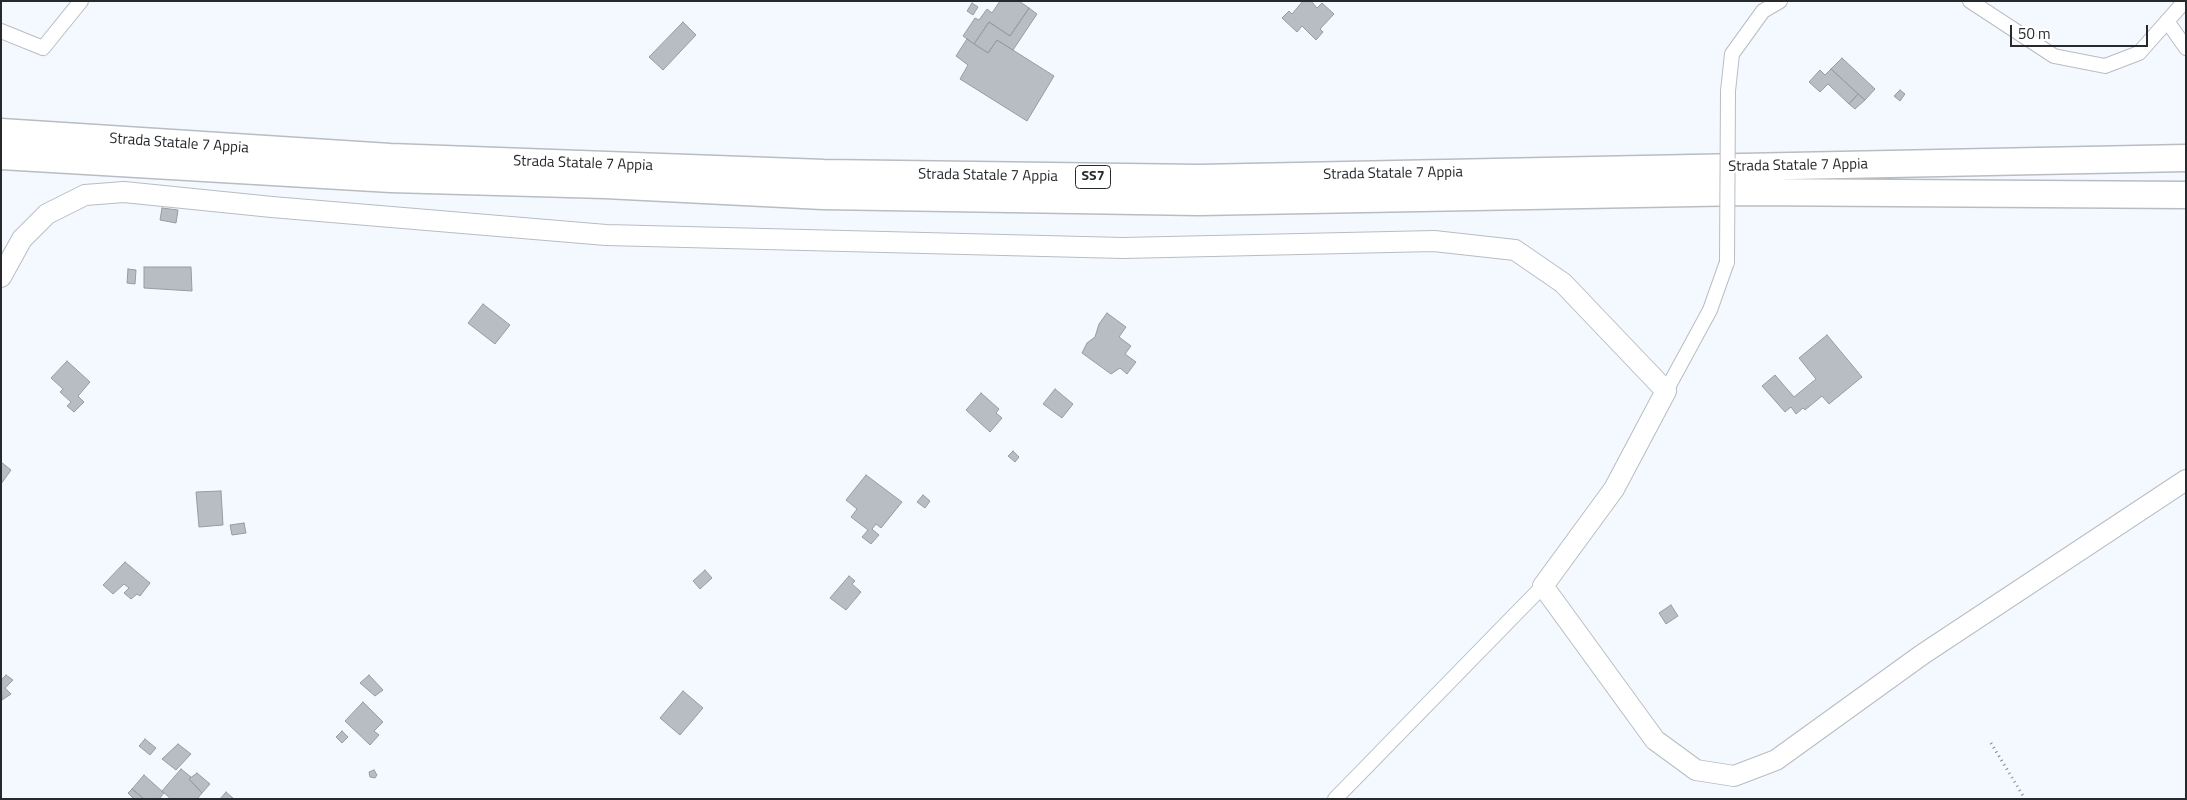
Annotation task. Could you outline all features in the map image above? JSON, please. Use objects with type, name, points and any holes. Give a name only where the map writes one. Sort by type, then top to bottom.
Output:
[{"type":"highway","name":"Strada Statale 7 Appia","points":[[1,132],[390,157],[824,174],[1199,178],[2186,158]]},
{"type":"highway","name":"Strada Statale 7 Appia","points":[[1,156],[391,179],[605,185],[823,196],[1199,202],[1748,192],[2186,195]]},
{"type":"street","points":[[1,31],[43,48],[81,1]]},
{"type":"street","points":[[1335,799],[1543,586],[1614,489],[1710,310],[1728,262],[1728,91],[1732,54],[1763,11],[1780,1]]},
{"type":"street","points":[[1970,1],[2054,56],[2105,66],[2139,53],[2186,1]]},
{"type":"street","points":[[2167,21],[2186,48]]},
{"type":"street","points":[[1,277],[22,239],[48,214],[85,195],[124,192],[272,207],[606,235],[1123,248],[1434,241],[1515,250],[1563,283],[1666,391]]},
{"type":"street","points":[[1543,586],[1655,740],[1696,770],[1734,776],[1776,760],[1923,654],[2186,480]]},
{"type":"path","points":[[1992,743],[2025,799]]},
{"type":"building","points":[[1000,1],[1019,1],[1029,8],[1010,36],[989,22],[974,44],[963,36],[975,18],[979,20],[987,9],[992,13]]},
{"type":"building","points":[[1303,1],[1311,1],[1317,8],[1322,3],[1334,14],[1320,29],[1323,32],[1316,40],[1302,26],[1297,32],[1282,18],[1289,11],[1292,14]]},
{"type":"building","points":[[972,3],[978,7],[973,15],[967,11]]},
{"type":"building","points":[[1029,8],[1037,14],[1013,50],[997,40],[988,53],[974,44],[989,22],[1010,36]]},
{"type":"building","points":[[683,22],[696,35],[663,70],[649,57]]},
{"type":"building","points":[[967,39],[988,53],[997,40],[1054,76],[1027,121],[960,79],[968,65],[956,56]]},
{"type":"building","points":[[1842,58],[1875,89],[1865,100],[1831,69]]},
{"type":"building","points":[[1831,69],[1858,94],[1849,104],[1828,84],[1820,92],[1809,82],[1820,70],[1825,75]]},
{"type":"building","points":[[1900,90],[1905,94],[1900,101],[1894,96]]},
{"type":"building","points":[[1858,94],[1865,100],[1855,109],[1849,104]]},
{"type":"building","points":[[162,208],[178,210],[176,223],[160,220]]},
{"type":"building","points":[[144,267],[191,267],[192,291],[144,288]]},
{"type":"building","points":[[128,269],[136,270],[135,284],[127,283]]},
{"type":"building","points":[[483,304],[510,325],[495,344],[468,323]]},
{"type":"building","points":[[1107,313],[1126,327],[1119,337],[1131,346],[1125,354],[1136,362],[1127,374],[1120,368],[1111,374],[1082,353],[1087,343],[1095,337],[1099,324]]},
{"type":"building","points":[[1827,335],[1862,377],[1829,404],[1822,396],[1805,410],[1803,408],[1796,414],[1791,407],[1785,412],[1762,386],[1775,375],[1794,397],[1816,379],[1799,358]]},
{"type":"building","points":[[67,361],[90,382],[78,396],[84,402],[74,412],[67,406],[71,402],[60,392],[63,389],[51,378]]},
{"type":"building","points":[[1055,389],[1073,404],[1062,418],[1043,404]]},
{"type":"building","points":[[981,393],[999,409],[996,413],[1002,418],[990,432],[966,410]]},
{"type":"building","points":[[1013,451],[1019,457],[1015,462],[1008,456]]},
{"type":"building","points":[[1,462],[11,470],[1,484]]},
{"type":"building","points":[[866,475],[902,502],[881,528],[876,524],[872,529],[879,535],[871,544],[862,537],[868,530],[851,517],[857,509],[846,500]]},
{"type":"building","points":[[221,491],[223,525],[199,527],[196,492]]},
{"type":"building","points":[[923,495],[930,501],[925,508],[917,502]]},
{"type":"building","points":[[244,523],[246,533],[232,535],[230,525]]},
{"type":"building","points":[[125,562],[150,583],[140,596],[137,594],[131,599],[124,593],[129,588],[124,584],[113,594],[103,585]]},
{"type":"building","points":[[705,570],[712,578],[700,589],[693,581]]},
{"type":"building","points":[[849,576],[855,581],[852,584],[861,592],[846,610],[830,598]]},
{"type":"building","points":[[1671,605],[1678,616],[1666,624],[1659,613]]},
{"type":"building","points":[[6,675],[13,680],[5,688],[11,694],[2,700],[1,680]]},
{"type":"building","points":[[369,675],[383,690],[375,696],[360,683]]},
{"type":"building","points":[[683,691],[703,708],[680,735],[660,718]]},
{"type":"building","points":[[363,702],[383,722],[374,731],[379,735],[370,745],[345,721]]},
{"type":"building","points":[[342,731],[348,737],[342,743],[336,737]]},
{"type":"building","points":[[145,739],[156,748],[150,755],[139,746]]},
{"type":"building","points":[[178,744],[191,754],[176,770],[162,759]]},
{"type":"building","points":[[181,769],[191,777],[189,779],[202,793],[197,799],[171,799],[162,791]]},
{"type":"building","points":[[374,770],[377,775],[375,778],[370,777],[369,772]]},
{"type":"building","points":[[197,773],[210,784],[202,793],[189,779]]},
{"type":"building","points":[[144,775],[164,793],[159,799],[144,799],[132,789]]},
{"type":"building","points":[[132,789],[144,799],[134,799],[128,793]]},
{"type":"building","points":[[226,792],[234,799],[220,799]]}]
